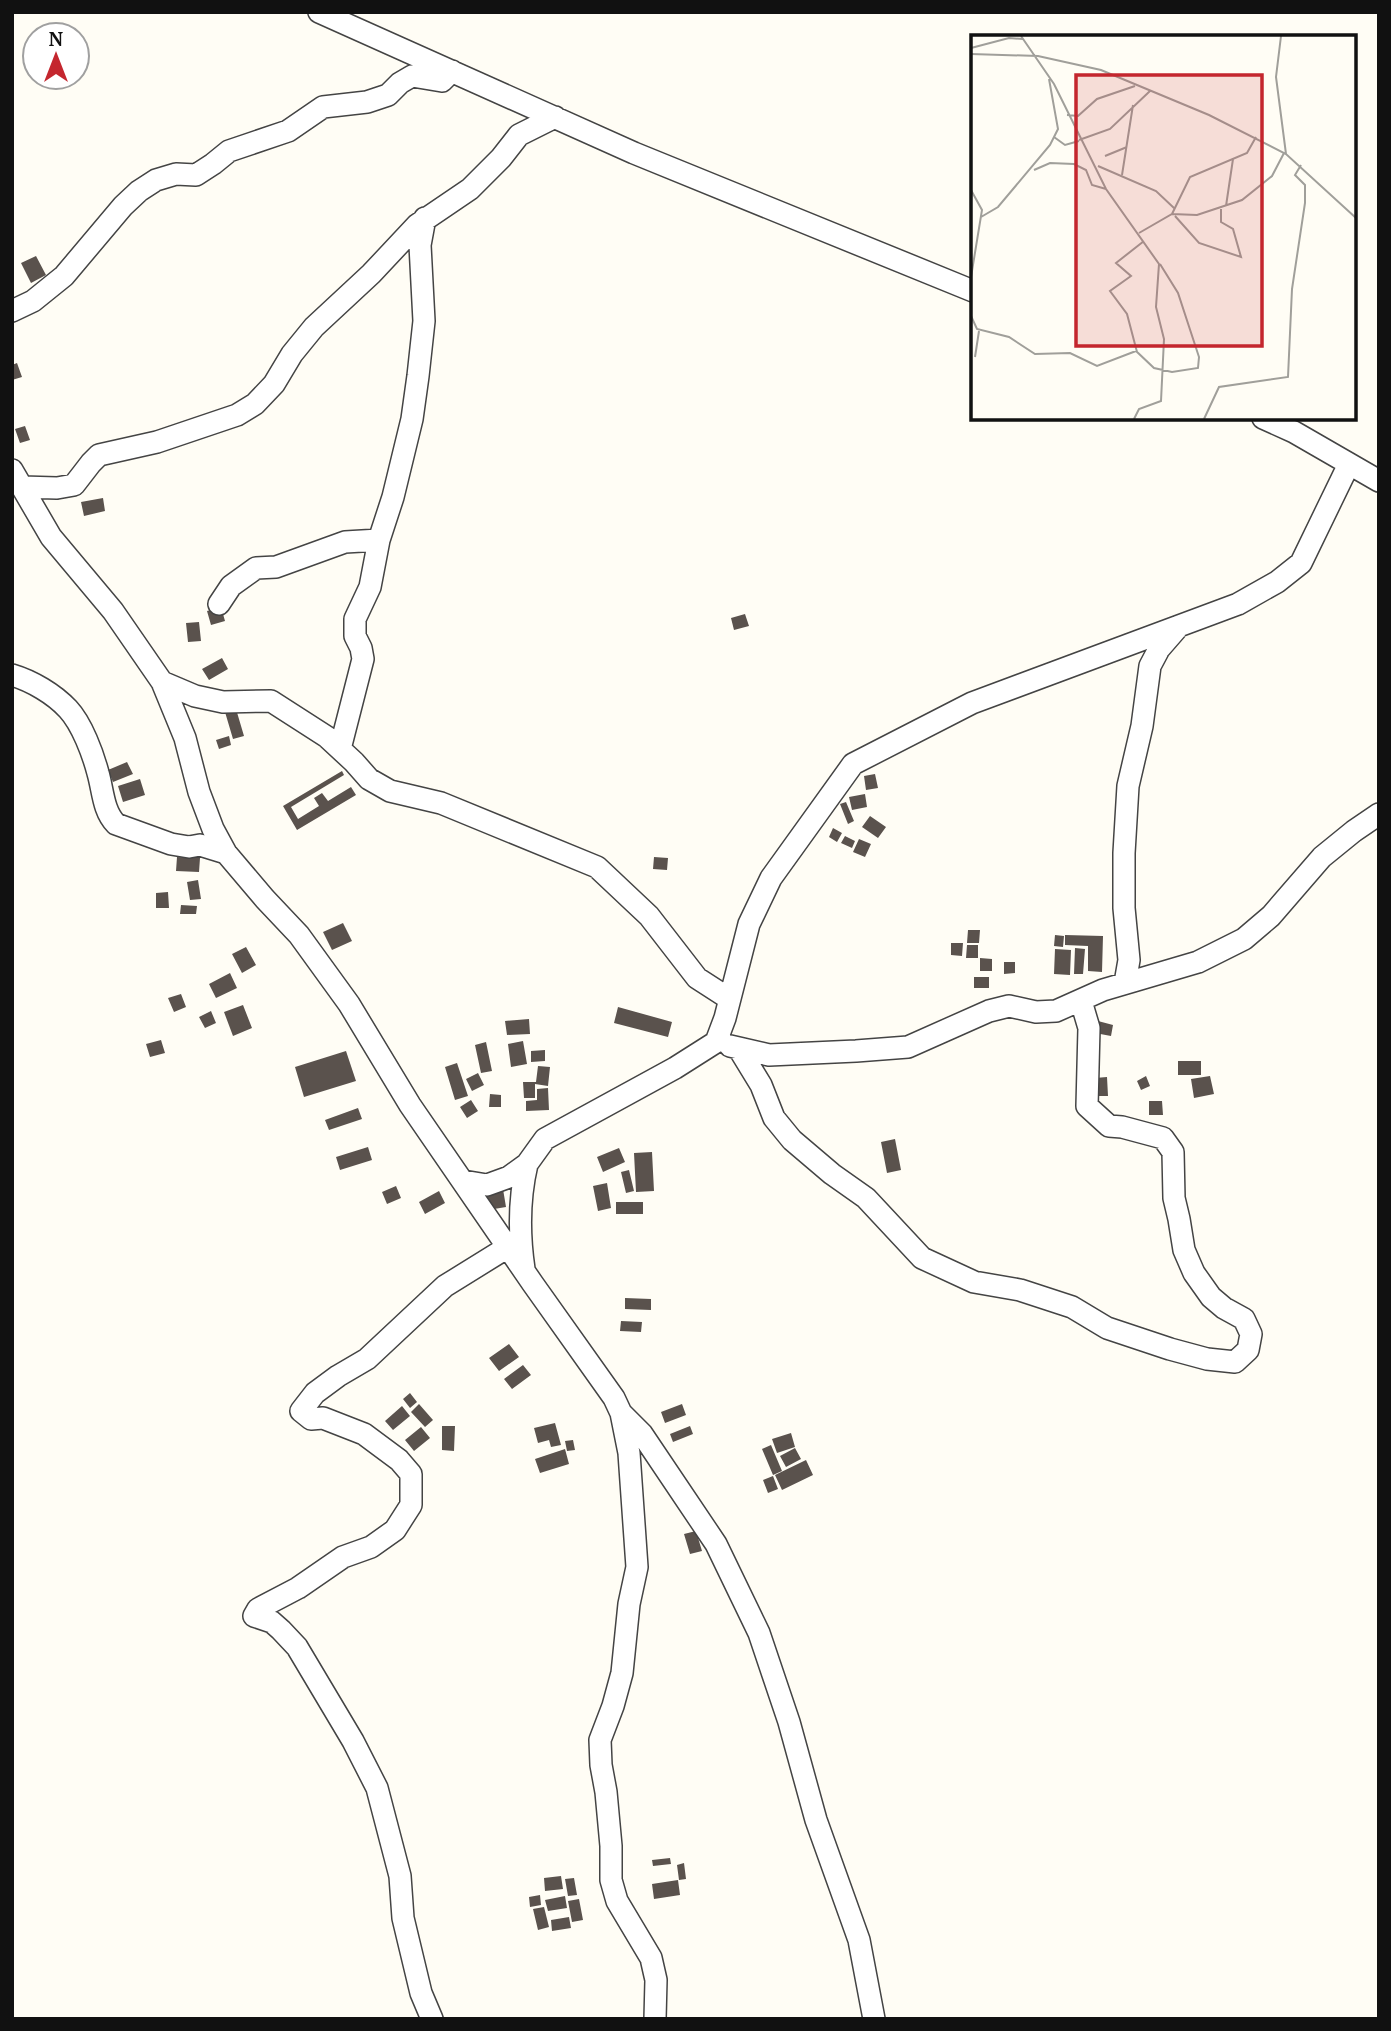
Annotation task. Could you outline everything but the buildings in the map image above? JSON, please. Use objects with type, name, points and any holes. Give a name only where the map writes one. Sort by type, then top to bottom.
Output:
[{"type":"street","points":[[319,12],[647,158],[971,290]]},
{"type":"street","points":[[12,311],[33,301],[64,276],[123,206],[156,180],[176,174],[196,174],[229,151],[288,131],[323,107],[367,102],[387,95],[412,76],[442,81],[452,71]]},
{"type":"street","points":[[518,100],[522,121],[519,135]]},
{"type":"street","points":[[18,485],[57,488],[74,485],[99,455],[157,442],[237,415],[255,404],[274,384],[292,354],[314,327],[371,274],[416,225],[470,189],[501,158],[519,135],[555,117]]},
{"type":"street","points":[[340,749],[363,659],[355,636],[355,618],[370,587],[379,540],[393,497],[412,419],[424,321],[420,245],[425,218]]},
{"type":"street","points":[[1268,420],[1379,481]]},
{"type":"street","points":[[463,1181],[487,1185],[509,1177],[527,1164],[545,1139],[675,1068],[716,1042],[749,924],[771,878],[853,764],[972,703],[1238,604],[1277,582],[1301,563],[1349,464]]},
{"type":"street","points":[[18,485],[51,537],[113,611],[162,682],[185,738],[207,837],[226,853],[299,935],[349,1004],[410,1105],[614,1398],[621,1413],[629,1453],[637,1567],[629,1604],[622,1673],[600,1740],[601,1765],[611,1846],[611,1880],[617,1901],[651,1958],[656,1980],[655,2019]]},
{"type":"street","points":[[219,604],[230,586],[256,568],[276,567],[345,542],[379,540]]},
{"type":"street","points":[[1125,984],[1129,960],[1124,908],[1128,786],[1142,726],[1150,666],[1159,649],[1181,625]]},
{"type":"street","points":[[12,676],[48,692],[69,710],[86,739],[110,818],[116,824],[171,844],[189,847],[207,837]]},
{"type":"street","points":[[162,682],[195,696],[223,702],[271,701],[327,737],[369,779],[390,791],[441,803],[597,867],[649,916],[697,978],[728,998]]},
{"type":"street","points":[[716,1042],[769,1055],[856,1051],[908,1046],[989,1011],[1009,1006],[1036,1012],[1056,1011],[1103,990],[1198,962],[1244,939],[1271,916],[1322,857],[1379,814]]},
{"type":"street","points":[[739,1049],[761,1085],[774,1118],[792,1140],[866,1198],[922,1258],[974,1282],[1020,1290],[1072,1307],[1107,1328],[1207,1359],[1235,1362],[1248,1350],[1251,1334],[1244,1319],[1211,1297],[1194,1273],[1184,1250],[1174,1198],[1172,1152],[1163,1138],[1109,1126],[1087,1106],[1089,1028],[1081,1001]]},
{"type":"street","points":[[524,1271],[522,1189],[527,1164]]},
{"type":"street","points":[[432,2019],[421,1993],[403,1918],[400,1876],[377,1788],[298,1647],[272,1622],[254,1616],[258,1609],[298,1588],[343,1557],[371,1547],[395,1530],[411,1505],[411,1474],[399,1460],[365,1434],[323,1418],[311,1419],[301,1412],[315,1393],[367,1359],[445,1286],[508,1247]]},
{"type":"street","points":[[621,1413],[642,1434],[716,1545],[759,1633],[789,1722],[816,1820],[859,1940],[874,2019]]}]
